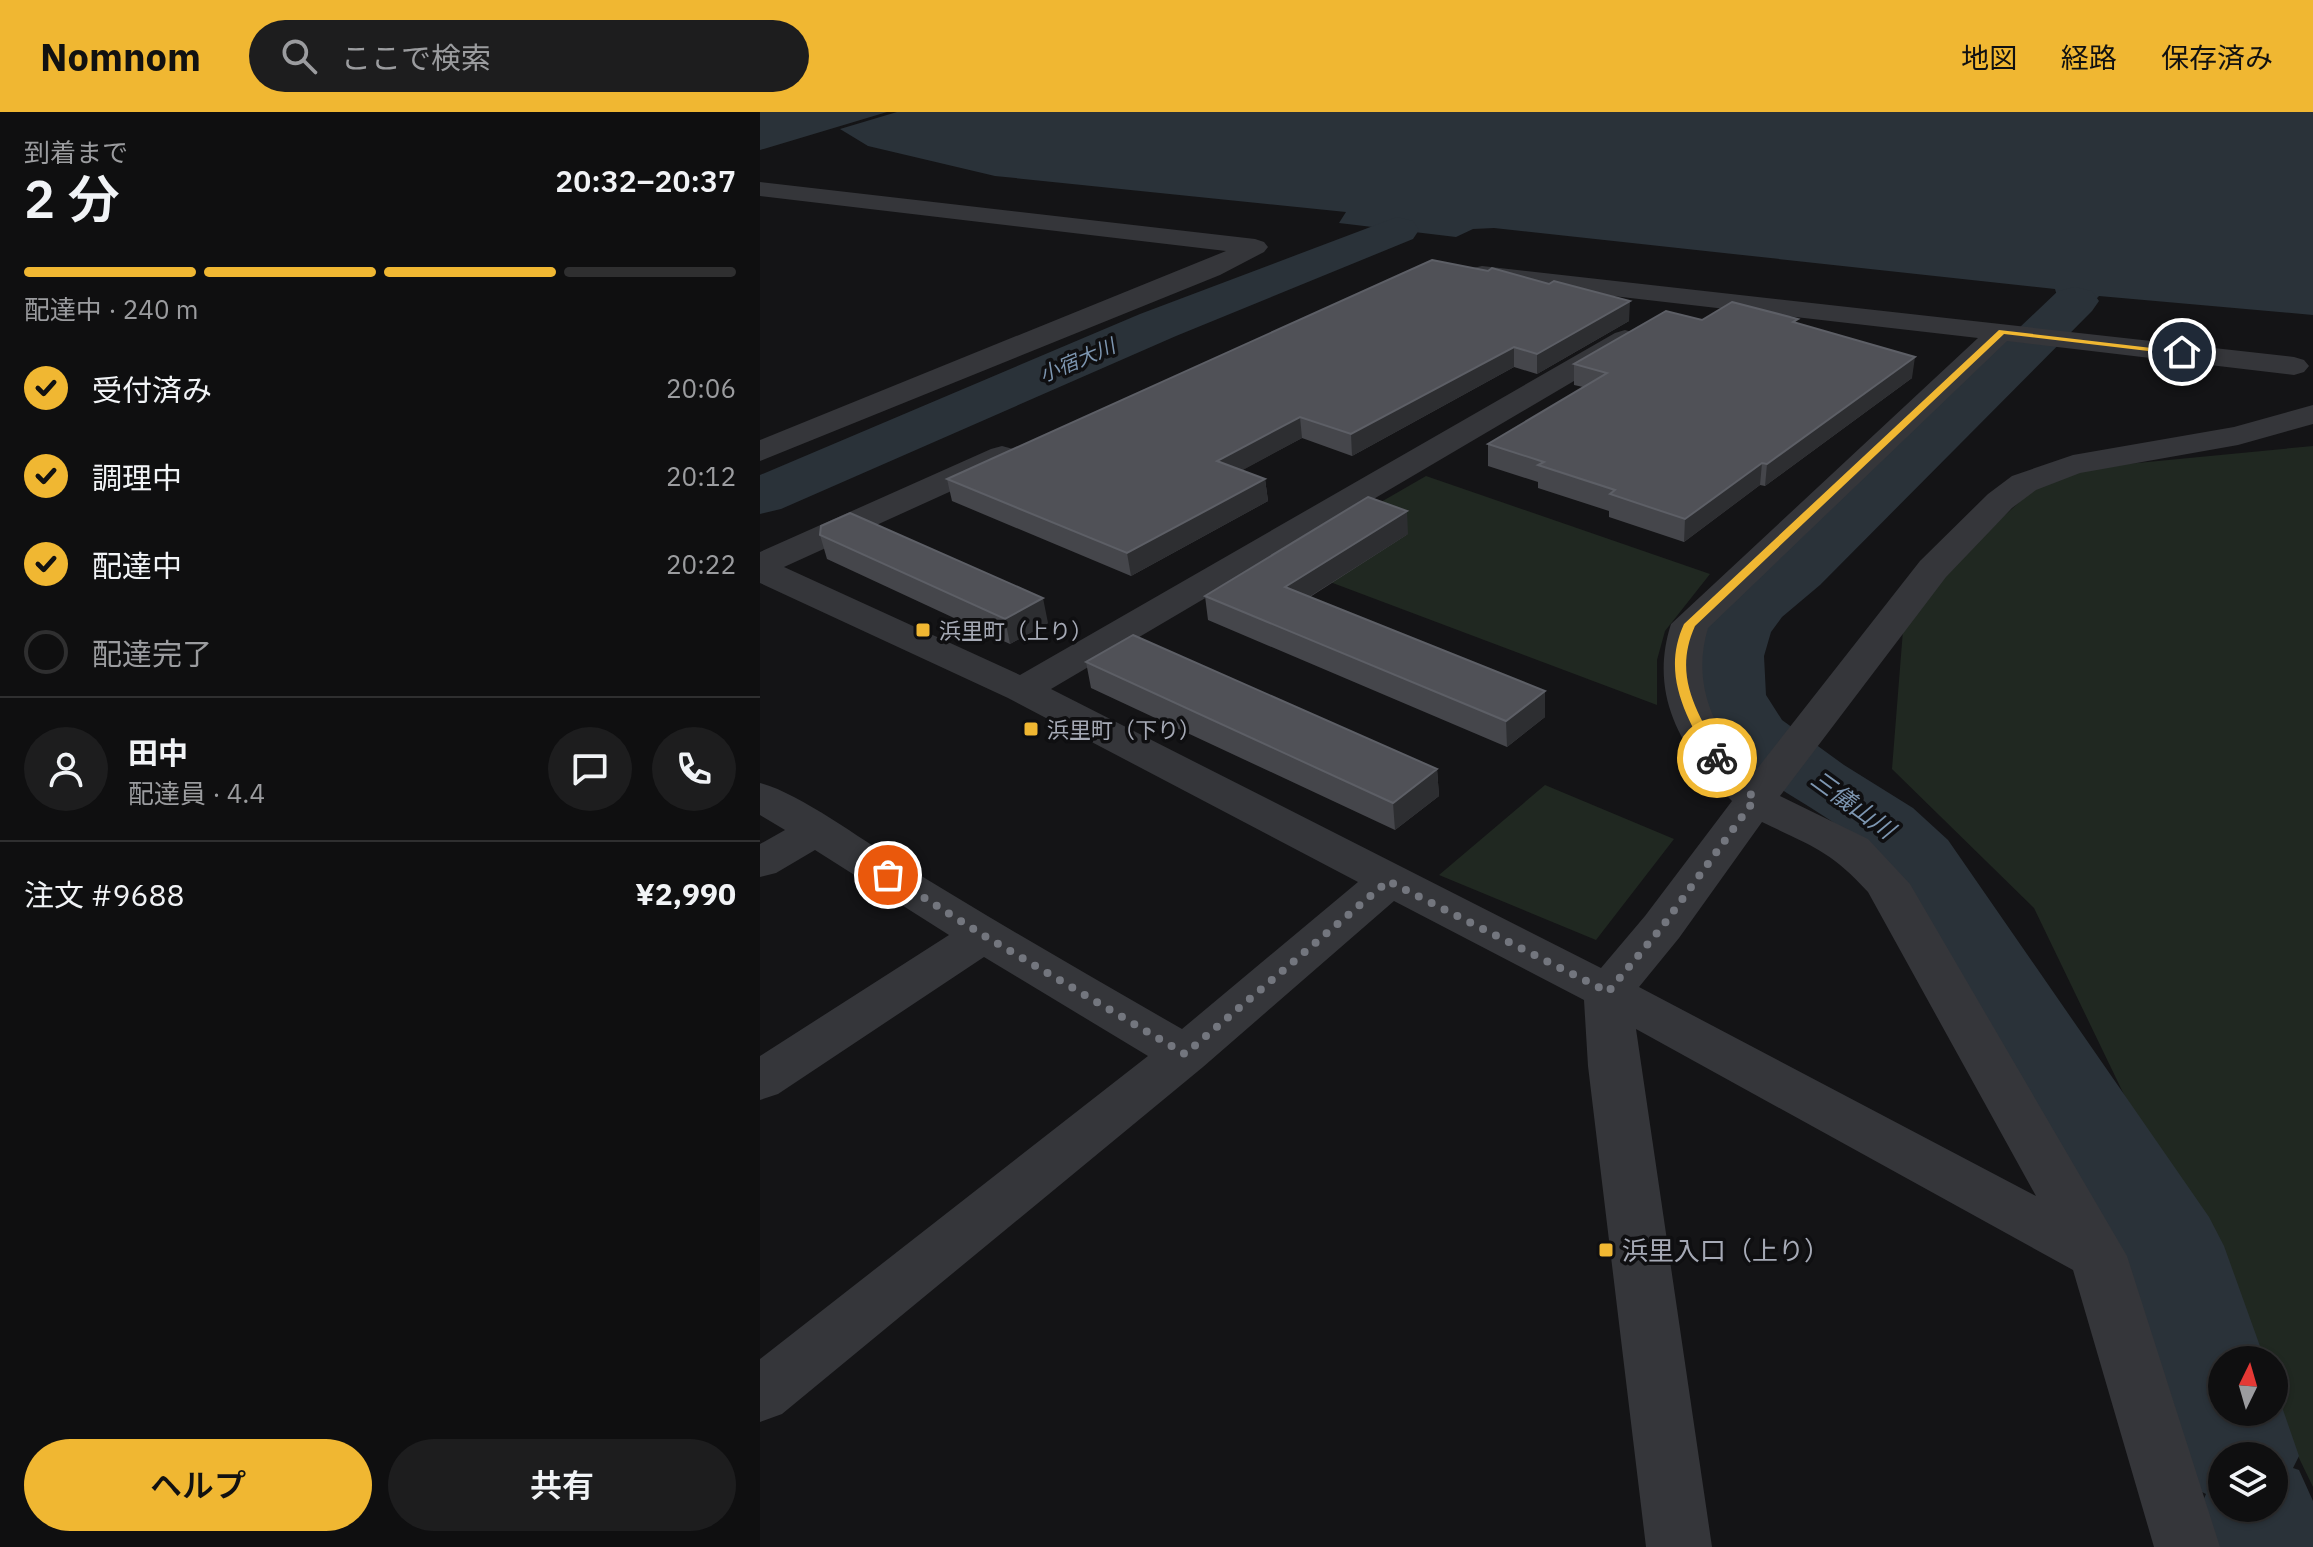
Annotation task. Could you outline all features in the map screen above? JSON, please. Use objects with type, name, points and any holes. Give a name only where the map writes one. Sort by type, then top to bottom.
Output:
[{"type":"street","points":[[760,189],[1255,247],[1211,269],[760,451]]},
{"type":"street","points":[[760,212],[817,195]]},
{"type":"street","points":[[1454,271],[1691,300],[2069,338],[2294,366]]},
{"type":"street","points":[[1022,690],[1691,300]]},
{"type":"street","points":[[2007,331],[1690,624],[1680,645],[1680,672],[1686,703],[1712,754],[1759,794],[1851,848],[1887,884],[2098,1256],[2187,1547]]},
{"type":"street","points":[[1679,1547],[1614,1066],[1608,992],[1662,927],[1801,738],[1933,569],[2000,501],[2024,483],[2073,465],[2238,436],[2313,414]]},
{"type":"street","points":[[760,415],[803,434]]},
{"type":"street","points":[[760,567],[1033,442]]},
{"type":"street","points":[[760,567],[1022,690],[1608,992],[2098,1256]]},
{"type":"street","points":[[760,796],[983,935],[1185,1054]]},
{"type":"street","points":[[760,863],[818,830]]},
{"type":"street","points":[[760,1395],[1185,1054],[1388,881]]},
{"type":"street","points":[[760,1081],[983,935]]},
{"type":"shaded area","points":[[760,112],[887,112],[760,150]]},
{"type":"shaded area","points":[[897,112],[2313,112],[2313,315],[2099,296],[2092,303],[2058,299],[2055,289],[1494,228],[1473,229],[1456,237],[1339,223],[1346,212],[995,176],[868,146],[840,129]]},
{"type":"shaded area","points":[[2313,446],[2313,1487],[2284,1426],[2288,1426],[2288,1346],[2245,1346],[2034,908],[1892,769],[1905,605],[2054,471]]},
{"type":"shaded area","points":[[1426,476],[1710,574],[1665,631],[1657,660],[1657,705],[1277,562]]},
{"type":"shaded area","points":[[1545,785],[1674,839],[1596,940],[1439,875]]},
{"type":"building","points":[[1432,260],[1488,271],[1492,268],[1630,301],[1537,354],[1514,347],[1351,434],[1300,417],[1217,461],[1265,479],[1127,553],[947,479]]},
{"type":"building","points":[[1732,302],[1798,319],[1793,322],[1915,357],[1685,519],[1610,494],[1615,490],[1538,465],[1544,462],[1488,444],[1607,373],[1574,364],[1666,311],[1702,320]]},
{"type":"building","points":[[1368,497],[1407,511],[1285,587],[1545,691],[1506,721],[1205,596]]},
{"type":"building","points":[[850,513],[1043,598],[1005,619],[820,535],[821,526]]},
{"type":"building","points":[[1133,635],[1437,769],[1393,803],[1086,662]]},
{"type":"waterway","name":"小宿大川","points":[[760,496],[1158,325],[1397,230]]},
{"type":"waterway","name":"三儀山川","points":[[2075,301],[1798,572],[1759,603],[1738,630],[1730,656],[1731,695],[1754,734],[1817,781],[1886,825],[1920,858],[2173,1246],[2208,1350]]},
{"type":"waterway","name":"三儀山川","points":[[2232,1426],[2238,1442]]},
{"type":"waterway","name":"三儀山川","points":[[2262,1522],[2270,1547]]},
{"type":"way so far","points":[[888,875],[1185,1054],[1388,881],[1608,992],[1662,927],[1755,799],[1717,758]]},
{"type":"place","name":"浜里町（上り）","points":[[923,630]]},
{"type":"place","name":"浜里町（下り）","points":[[1031,729]]},
{"type":"place","name":"浜里入口（上り）","points":[[1606,1250]]},
{"type":"route","points":[[1717,758],[1686,703],[1680,672],[1680,645],[1690,624],[2002,331],[2182,352]]}]
